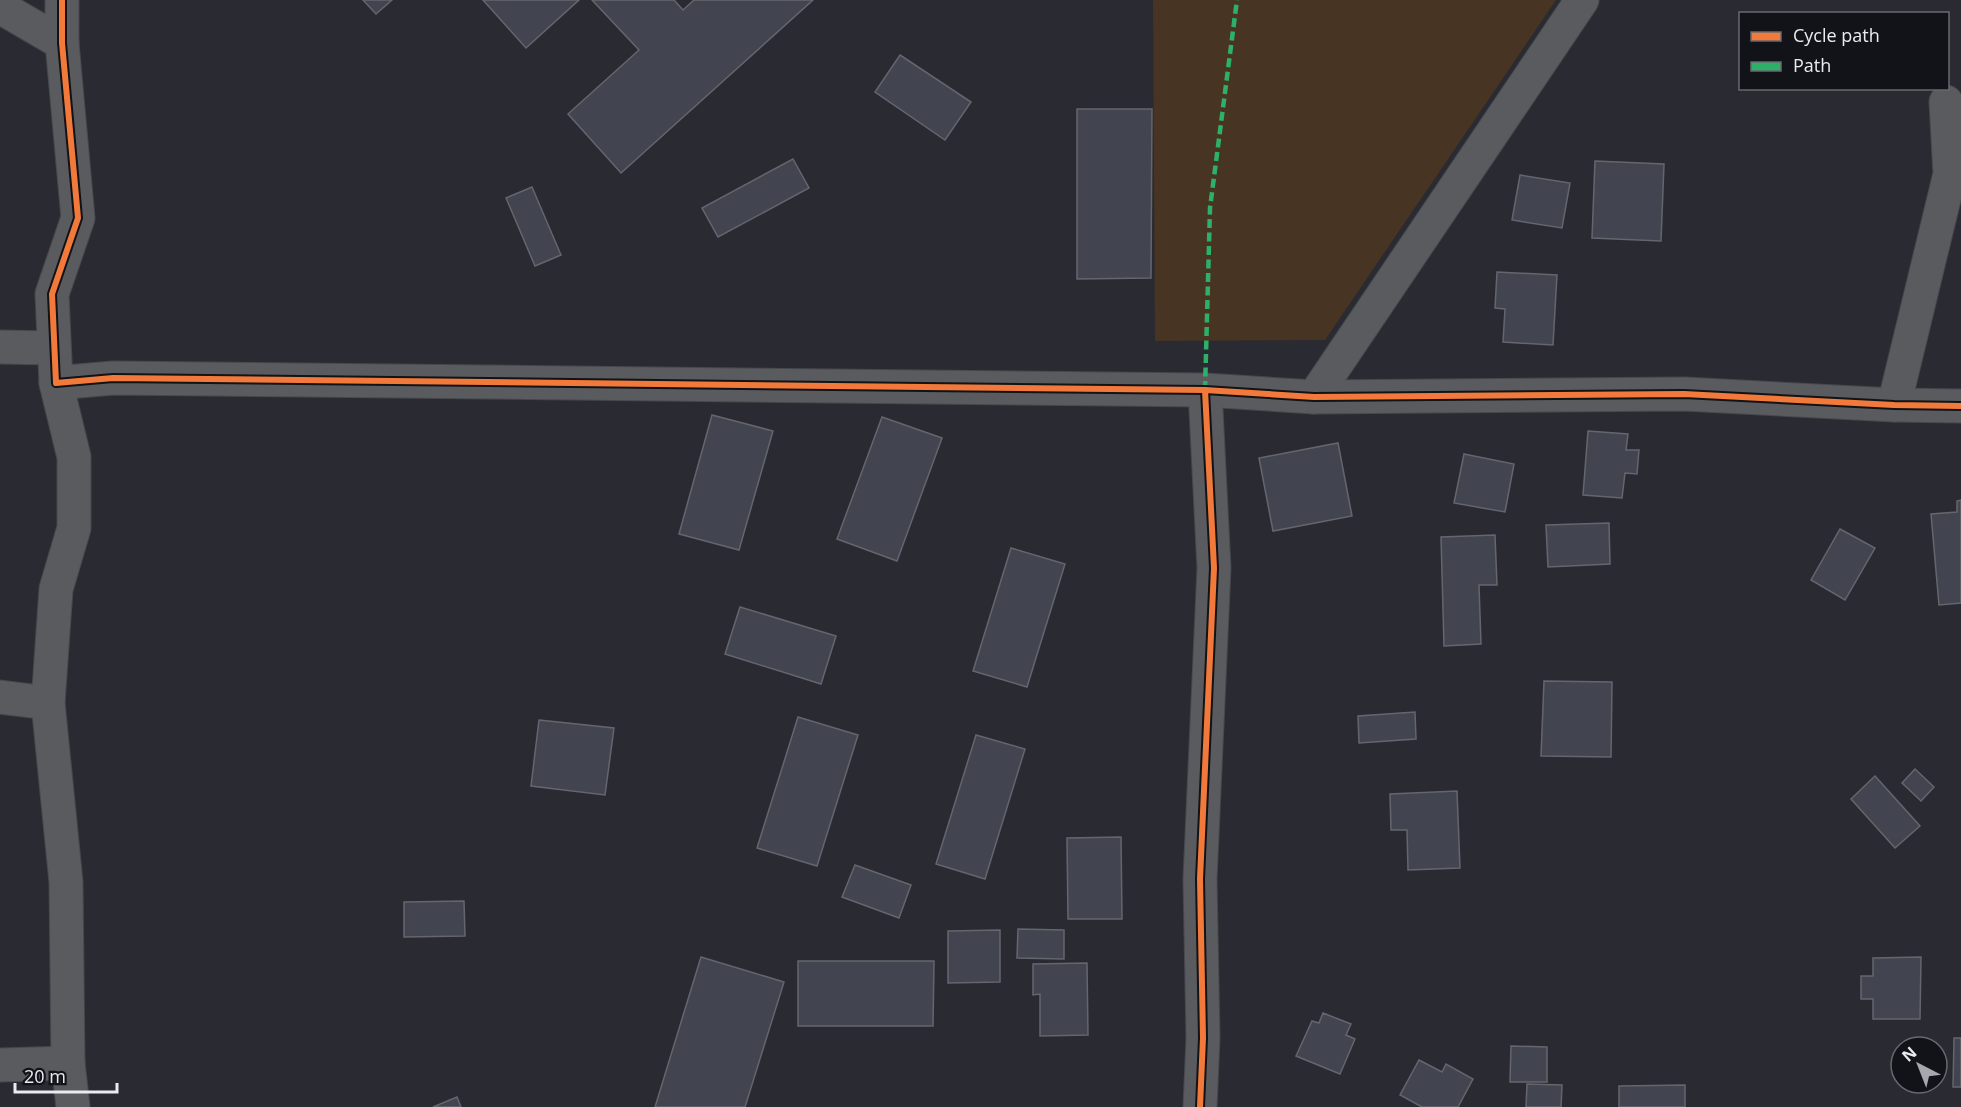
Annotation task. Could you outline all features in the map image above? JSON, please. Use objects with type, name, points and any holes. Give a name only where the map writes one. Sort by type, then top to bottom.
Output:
[{"type":"street","points":[[62,0],[62,43],[78,218],[52,294],[56,383],[74,457],[74,528],[56,589],[48,703],[66,882],[68,1063],[73,1107]]},
{"type":"street","points":[[1314,397],[1581,0]]},
{"type":"street","points":[[0,7],[62,43]]},
{"type":"street","points":[[1894,405],[1950,174],[1946,102]]},
{"type":"street","points":[[0,347],[54,348]]},
{"type":"street","points":[[56,383],[113,378],[1205,390],[1314,397],[1684,393],[1894,405],[1961,406]]},
{"type":"street","points":[[1200,1107],[1203,1038],[1200,879],[1214,568],[1205,390]]},
{"type":"street","points":[[0,697],[48,703]]},
{"type":"street","points":[[0,1065],[68,1063]]},
{"type":"shaded area","points":[[1153,0],[1556,0],[1325,340],[1155,341]]},
{"type":"building","points":[[363,0],[392,0],[376,14]]},
{"type":"building","points":[[483,0],[579,0],[526,48]]},
{"type":"building","points":[[592,0],[674,0],[683,10],[694,0],[813,0],[621,173],[568,114],[639,50]]},
{"type":"building","points":[[900,55],[971,102],[945,140],[875,92]]},
{"type":"building","points":[[1077,109],[1152,109],[1151,278],[1077,279]]},
{"type":"building","points":[[793,159],[809,188],[718,237],[702,208]]},
{"type":"building","points":[[1595,161],[1664,164],[1661,241],[1592,238]]},
{"type":"building","points":[[1520,175],[1570,183],[1562,228],[1512,220]]},
{"type":"building","points":[[532,187],[561,255],[535,266],[506,198]]},
{"type":"building","points":[[1497,272],[1557,275],[1553,345],[1503,342],[1505,309],[1495,308]]},
{"type":"building","points":[[712,415],[773,431],[739,550],[679,534]]},
{"type":"building","points":[[882,417],[942,438],[897,561],[837,539]]},
{"type":"building","points":[[1588,431],[1628,434],[1626,450],[1639,450],[1637,474],[1625,473],[1622,498],[1583,495]]},
{"type":"building","points":[[1338,443],[1352,516],[1273,531],[1259,458]]},
{"type":"building","points":[[1464,454],[1514,464],[1505,512],[1454,503]]},
{"type":"building","points":[[1961,500],[1961,603],[1939,605],[1931,514],[1957,512],[1957,501]]},
{"type":"building","points":[[1609,523],[1610,564],[1548,567],[1546,525]]},
{"type":"building","points":[[1840,529],[1875,548],[1845,600],[1811,580]]},
{"type":"building","points":[[1495,535],[1497,585],[1479,585],[1481,644],[1444,646],[1441,537]]},
{"type":"building","points":[[1011,548],[1065,564],[1027,687],[973,671]]},
{"type":"building","points":[[740,607],[836,636],[821,684],[725,654]]},
{"type":"building","points":[[1544,681],[1612,682],[1611,757],[1541,756]]},
{"type":"building","points":[[1415,712],[1416,739],[1359,743],[1358,716]]},
{"type":"building","points":[[798,717],[858,735],[817,866],[757,848]]},
{"type":"building","points":[[539,720],[614,728],[605,795],[531,786]]},
{"type":"building","points":[[976,735],[1025,749],[985,879],[936,864]]},
{"type":"building","points":[[1915,769],[1934,787],[1921,801],[1902,783]]},
{"type":"building","points":[[1875,776],[1920,826],[1895,848],[1851,799]]},
{"type":"building","points":[[1457,791],[1460,868],[1408,870],[1407,830],[1391,830],[1390,794]]},
{"type":"building","points":[[1121,837],[1122,919],[1068,919],[1067,838]]},
{"type":"building","points":[[855,865],[911,885],[899,918],[842,897]]},
{"type":"building","points":[[464,901],[465,936],[404,937],[404,902]]},
{"type":"building","points":[[1018,929],[1064,930],[1064,959],[1017,958]]},
{"type":"building","points":[[1000,930],[1000,982],[948,983],[948,931]]},
{"type":"building","points":[[701,957],[784,982],[745,1107],[655,1107]]},
{"type":"building","points":[[1921,957],[1920,1019],[1873,1019],[1873,999],[1861,999],[1861,976],[1873,976],[1873,958]]},
{"type":"building","points":[[798,961],[934,961],[933,1026],[798,1026]]},
{"type":"building","points":[[1087,963],[1088,1035],[1040,1036],[1040,994],[1033,995],[1033,964]]},
{"type":"building","points":[[1323,1013],[1351,1024],[1346,1035],[1355,1039],[1340,1074],[1296,1056],[1312,1021],[1319,1023]]},
{"type":"building","points":[[1954,1038],[1961,1038],[1961,1087],[1953,1087]]},
{"type":"building","points":[[1511,1046],[1547,1047],[1547,1082],[1510,1082]]},
{"type":"building","points":[[1419,1060],[1442,1072],[1446,1064],[1473,1079],[1458,1107],[1422,1107],[1400,1095]]},
{"type":"building","points":[[1527,1084],[1562,1085],[1561,1107],[1526,1107]]},
{"type":"building","points":[[1685,1085],[1685,1107],[1619,1107],[1619,1086]]},
{"type":"building","points":[[457,1097],[461,1107],[433,1107]]},
{"type":"marked path","points":[[1205,390],[1210,208],[1237,0]]},
{"type":"cycle path","points":[[62,0],[62,43],[78,218],[52,294],[56,383],[113,378],[1205,390],[1314,397],[1684,394],[1894,405],[1961,406]]},
{"type":"cycle path","points":[[1200,1107],[1203,1038],[1200,879],[1214,568],[1205,390]]}]
